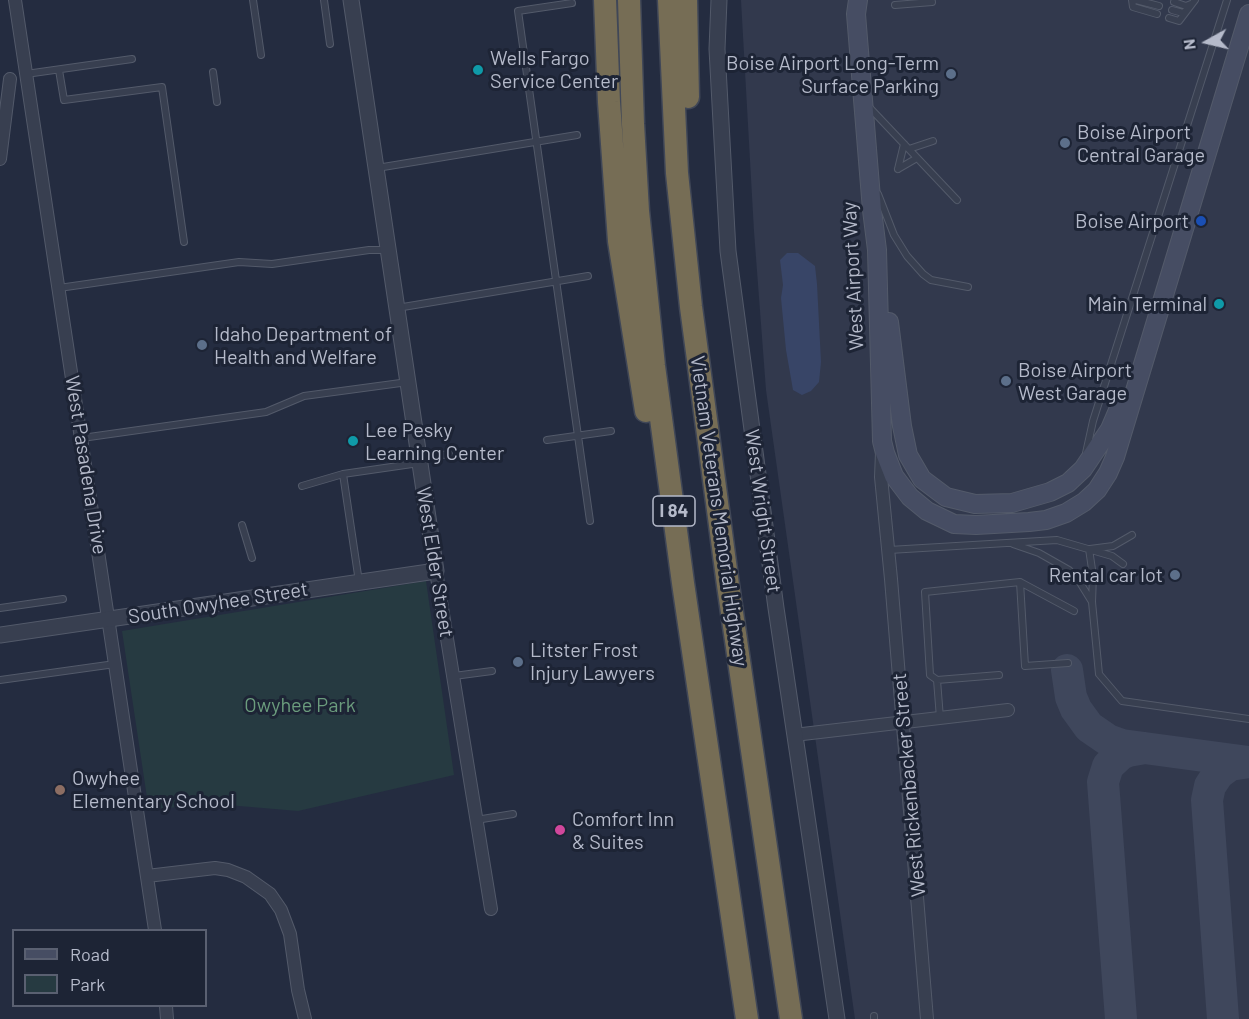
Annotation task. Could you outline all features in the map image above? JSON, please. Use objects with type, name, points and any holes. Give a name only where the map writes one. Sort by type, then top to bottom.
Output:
[{"type":"highway","points":[[605,0],[609,102],[619,241],[646,410],[683,583]]},
{"type":"highway","name":"I 84","points":[[629,0],[638,211],[654,366],[683,583],[747,1019]]},
{"type":"highway","name":"Vietnam Veterans Memorial Highway","points":[[669,0],[677,173],[691,307],[791,1019]]},
{"type":"highway","points":[[686,0],[692,184],[708,440]]},
{"type":"main road","name":"West Airport Way","points":[[858,0],[856,14],[877,249],[882,441]]},
{"type":"main road","points":[[877,249],[888,313],[902,426],[908,455],[922,479],[946,497],[975,504],[1012,503],[1050,492],[1068,483],[1083,469],[1110,429],[1121,403],[1246,0]]},
{"type":"main road","points":[[882,441],[894,476],[910,497],[927,511],[954,524],[976,525],[1046,520],[1066,513],[1084,502],[1097,490],[1115,457],[1249,14]]},
{"type":"street","name":"West Pasadena Drive","points":[[15,0],[155,929]]},
{"type":"street","name":"West Elder Street","points":[[351,0],[436,571],[491,909]]},
{"type":"street","name":"West Wright Street","points":[[719,0],[717,49],[728,251],[794,735],[837,1019]]},
{"type":"street","points":[[0,159],[10,79]]},
{"type":"street","name":"West Airport Way","points":[[882,441],[881,477],[889,550]]},
{"type":"street","name":"West Rickenbacker Street","points":[[889,550],[927,1019]]},
{"type":"street","name":"South Owyhee Street","points":[[0,635],[436,571]]},
{"type":"street","points":[[794,735],[1008,711]]},
{"type":"street","points":[[147,876],[215,868],[246,877],[270,894],[281,910],[290,933],[305,1019]]},
{"type":"lane","points":[[253,0],[261,55]]},
{"type":"lane","points":[[324,0],[330,44]]},
{"type":"lane","points":[[1156,14],[1134,8],[1134,0],[1159,6]]},
{"type":"lane","points":[[1174,3],[1186,6],[1194,0]]},
{"type":"lane","points":[[1170,14],[1179,21],[1194,0]]},
{"type":"lane","points":[[1083,469],[1093,421],[1227,0]]},
{"type":"lane","points":[[895,5],[932,2]]},
{"type":"lane","points":[[572,3],[518,11],[590,521]]},
{"type":"lane","points":[[26,74],[132,59]]},
{"type":"lane","points":[[60,69],[64,100],[162,87],[184,242]]},
{"type":"lane","points":[[213,72],[217,102]]},
{"type":"lane","points":[[864,102],[957,200]]},
{"type":"lane","points":[[376,168],[577,135]]},
{"type":"lane","points":[[907,147],[933,141]]},
{"type":"lane","points":[[907,147],[898,169],[917,158]]},
{"type":"lane","points":[[868,165],[890,225],[907,256],[931,280],[968,287]]},
{"type":"lane","points":[[59,288],[239,262],[272,264],[369,250],[388,250]]},
{"type":"lane","points":[[396,308],[588,276]]},
{"type":"lane","points":[[82,438],[266,412],[304,396],[408,382]]},
{"type":"lane","points":[[547,440],[611,431]]},
{"type":"lane","points":[[302,486],[343,474],[449,454]]},
{"type":"lane","points":[[343,474],[359,582]]},
{"type":"lane","points":[[242,525],[252,558]]},
{"type":"lane","points":[[1089,549],[1113,546],[1132,535]]},
{"type":"lane","points":[[889,550],[1057,540],[1112,556],[1123,564]]},
{"type":"lane","points":[[1009,543],[1039,553],[1069,570],[1079,580],[1092,602]]},
{"type":"lane","points":[[1089,549],[1099,674],[1122,701],[1249,719]]},
{"type":"lane","points":[[1020,582],[1025,666],[1068,663]]},
{"type":"lane","points":[[999,675],[937,680],[930,675],[925,592],[1020,582],[1074,611]]},
{"type":"lane","points":[[0,608],[63,599]]},
{"type":"lane","points":[[0,680],[116,664]]},
{"type":"lane","points":[[453,676],[492,671]]},
{"type":"lane","points":[[937,680],[940,718]]},
{"type":"lane","points":[[476,820],[513,814]]},
{"type":"shaded area","name":"Boise Airport","points":[[741,0],[1249,0],[1249,1019],[855,1019],[766,390],[754,231]]},
{"type":"shaded area","points":[[787,253],[798,253],[815,266],[817,284],[821,362],[819,382],[811,391],[802,395],[793,390],[786,350],[780,260]]},
{"type":"green space","name":"Owyhee Park","points":[[426,581],[454,775],[298,811],[204,803],[149,811],[122,631]]},
{"type":"taxiway","points":[[1067,670],[1071,697],[1076,709],[1089,727],[1108,740],[1122,745],[1248,762]]},
{"type":"taxiway","points":[[1121,1019],[1103,782],[1108,766],[1121,754],[1145,748]]},
{"type":"taxiway","points":[[1223,1019],[1207,800],[1210,786],[1218,774],[1230,765],[1249,762]]},
{"type":"place","name":"Wells Fargo Service Center","points":[[478,70]]},
{"type":"place","name":"Boise Airport Long-Term Surface Parking","points":[[951,74]]},
{"type":"place","name":"Boise Airport Central Garage","points":[[1065,143]]},
{"type":"place","name":"Boise Airport","points":[[1201,221]]},
{"type":"place","name":"Main Terminal","points":[[1219,304]]},
{"type":"place","name":"Idaho Department of Health and Welfare","points":[[202,345]]},
{"type":"place","name":"Boise Airport West Garage","points":[[1006,381]]},
{"type":"place","name":"Lee Pesky Learning Center","points":[[353,441]]},
{"type":"place","name":"Rental car lot","points":[[1175,575]]},
{"type":"place","name":"Litster Frost Injury Lawyers","points":[[518,662]]},
{"type":"place","name":"Owyhee Elementary School","points":[[60,790]]},
{"type":"place","name":"Comfort Inn & Suites","points":[[560,830]]}]
